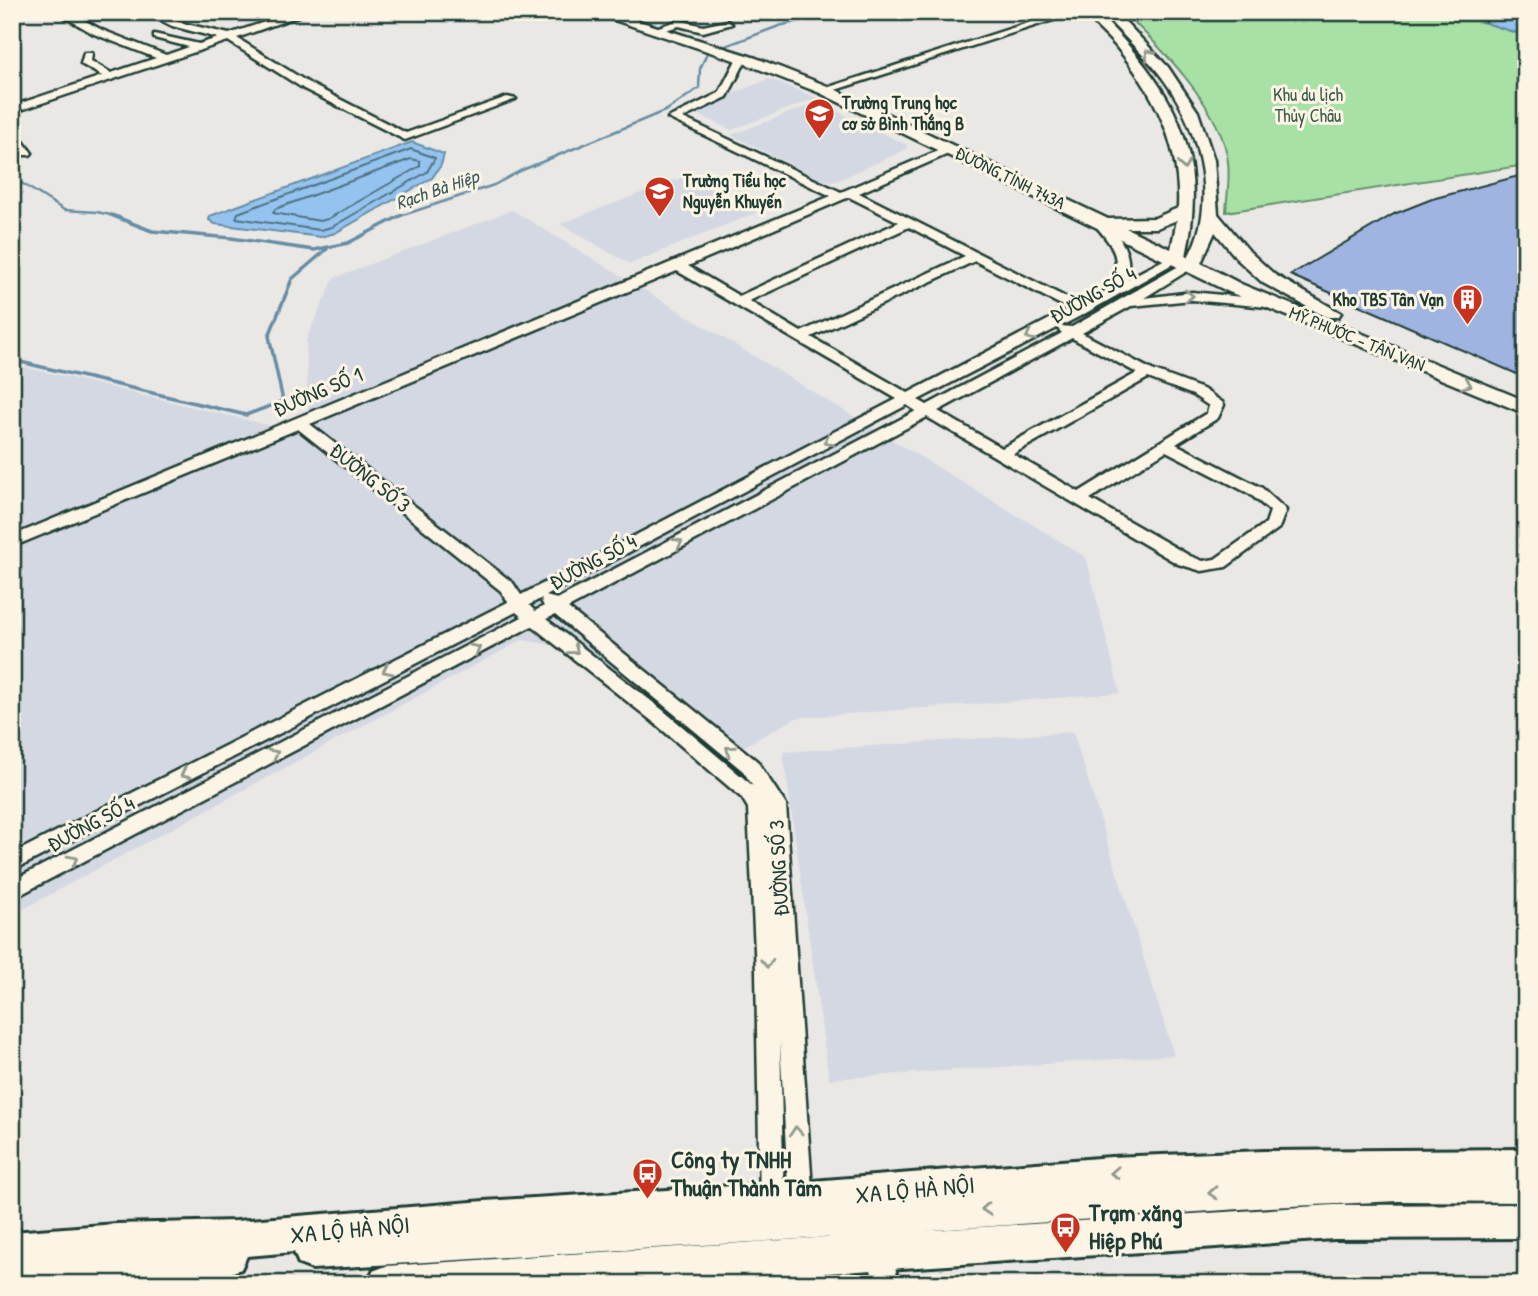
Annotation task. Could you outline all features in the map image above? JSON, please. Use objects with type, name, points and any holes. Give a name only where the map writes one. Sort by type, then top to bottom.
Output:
[{"type":"highway","name":"XA LỘ HÀ NỘI","points":[[12,1269],[786,1211],[1111,1173],[1264,1167],[1526,1165]]},
{"type":"highway","name":"XA LỘ HÀ NỘI","points":[[12,1250],[116,1242],[236,1239],[484,1218],[786,1211],[1399,1184],[1526,1185]]},
{"type":"highway","points":[[645,1284],[997,1258],[1016,1243],[1334,1222],[1526,1221]]},
{"type":"highway","points":[[1172,1232],[1220,1242],[1526,1235]]},
{"type":"highway","points":[[386,1284],[884,1267]]},
{"type":"main road","points":[[596,12],[655,30]]},
{"type":"main road","points":[[1090,12],[1136,59],[1163,101],[1182,149],[1187,182],[1190,264]]},
{"type":"main road","points":[[1108,12],[1144,47],[1186,100],[1209,159],[1210,215],[1207,237],[1190,264]]},
{"type":"main road","name":"ĐƯỜNG TỈNH 743A","points":[[655,30],[742,58],[825,90],[1190,264],[1344,319]]},
{"type":"main road","points":[[1163,101],[1186,100]]},
{"type":"main road","points":[[1098,221],[1125,225],[1157,223],[1186,210]]},
{"type":"main road","name":"MỸ PHƯỚC - TÂN VẠN","points":[[1210,215],[1244,256],[1282,288],[1344,319],[1526,392]]},
{"type":"main road","points":[[1190,264],[1244,256]]},
{"type":"main road","points":[[1190,264],[1262,273]]},
{"type":"main road","name":"MỸ PHƯỚC - TÂN VẠN","points":[[1190,264],[1235,288],[1526,408]]},
{"type":"street","points":[[61,12],[98,32],[165,58]]},
{"type":"street","points":[[149,12],[175,24],[228,37],[302,83],[405,137],[510,99]]},
{"type":"street","points":[[12,110],[305,12]]},
{"type":"street","points":[[825,90],[1073,12]]},
{"type":"street","points":[[655,30],[674,22],[703,29],[727,24]]},
{"type":"street","points":[[158,36],[199,47]]},
{"type":"street","points":[[88,55],[85,62],[110,77]]},
{"type":"street","points":[[742,58],[723,95],[674,118],[910,222],[1081,310]]},
{"type":"street","points":[[12,134],[26,153]]},
{"type":"street","name":"ĐƯỜNG SỐ 1","points":[[12,542],[678,266],[951,149]]},
{"type":"street","points":[[1098,221],[1121,248],[1124,273],[1119,298],[1192,296],[1272,303]]},
{"type":"street","points":[[739,301],[910,222]]},
{"type":"street","points":[[800,337],[976,256]]},
{"type":"street","name":"ĐƯỜNG SỐ 4","points":[[538,593],[1081,310],[1119,298],[1190,264]]},
{"type":"street","points":[[678,266],[1172,555],[1202,566],[1220,563],[1273,525],[1278,510],[1256,491],[1166,444]]},
{"type":"street","name":"ĐƯỜNG SỐ 4","points":[[12,891],[926,411],[1072,332],[1119,298]]},
{"type":"street","points":[[1055,324],[1147,373],[1198,392],[1217,405],[1213,415],[1077,500]]},
{"type":"street","points":[[1001,455],[1147,373]]},
{"type":"street","name":"ĐƯỜNG SỐ 3","points":[[299,422],[512,595],[534,619],[776,805],[786,1211]]},
{"type":"street","name":"ĐƯỜNG SỐ 3","points":[[512,595],[538,593],[750,766],[757,789],[767,971],[786,1211]]},
{"type":"street","name":"ĐƯỜNG SỐ 4","points":[[12,863],[512,595]]},
{"type":"shaded area","points":[[769,79],[817,98],[731,130],[698,114],[724,97]]},
{"type":"shaded area","name":"Trường Trung học cơ sở Bình Thắng B","points":[[818,102],[907,145],[907,149],[837,181],[824,181],[731,135]]},
{"type":"shaded area","name":"Trường Tiểu học Nguyễn Khuyến","points":[[688,175],[758,212],[630,264],[560,224]]},
{"type":"shaded area","points":[[512,210],[1086,557],[1120,693],[796,718],[709,765],[557,646],[522,640],[12,915],[12,364],[272,426],[308,412],[306,340],[334,278]]},
{"type":"shaded area","points":[[1073,732],[1174,1055],[829,1079],[783,752]]},
{"type":"green space","name":"Khu du lịch Thủy Châu","points":[[1123,12],[1452,12],[1526,36],[1526,165],[1226,212],[1228,162],[1224,142],[1215,121],[1188,80]]},
{"type":"water","points":[[1452,12],[1526,13],[1526,36]]},
{"type":"water","points":[[412,142],[444,154],[441,165],[432,178],[335,233],[321,237],[215,224],[209,220],[210,216]]},
{"type":"building","name":"Kho TBS Tân Vạn","points":[[1526,174],[1526,378],[1290,275],[1394,214],[1432,199]]},
{"type":"waterway","name":"Rạch Bà Hiệp","points":[[400,216],[494,185],[520,171],[667,110],[699,88],[700,69],[707,53],[779,26],[835,12]]},
{"type":"waterway","name":"Rạch Bà Hiệp","points":[[12,177],[64,210],[112,215]]},
{"type":"waterway","name":"Rạch Bà Hiệp","points":[[112,215],[119,217]]},
{"type":"waterway","name":"Rạch Bà Hiệp","points":[[112,215],[152,231],[231,238],[314,250],[348,243],[400,216]]},
{"type":"waterway","points":[[12,360],[246,415],[283,401],[269,336],[292,279],[327,249]]},
{"type":"place","name":"Trường Trung học cơ sở Bình Thắng B","points":[[819,140]]},
{"type":"place","name":"Trường Tiểu học Nguyễn Khuyến","points":[[660,218]]},
{"type":"place","name":"Kho TBS Tân Vạn","points":[[1467,327]]},
{"type":"place","name":"Công ty TNHH Thuận Thành Tâm","points":[[648,1201]]},
{"type":"place","name":"Trạm xăng Hiệp Phú","points":[[1066,1254]]}]
